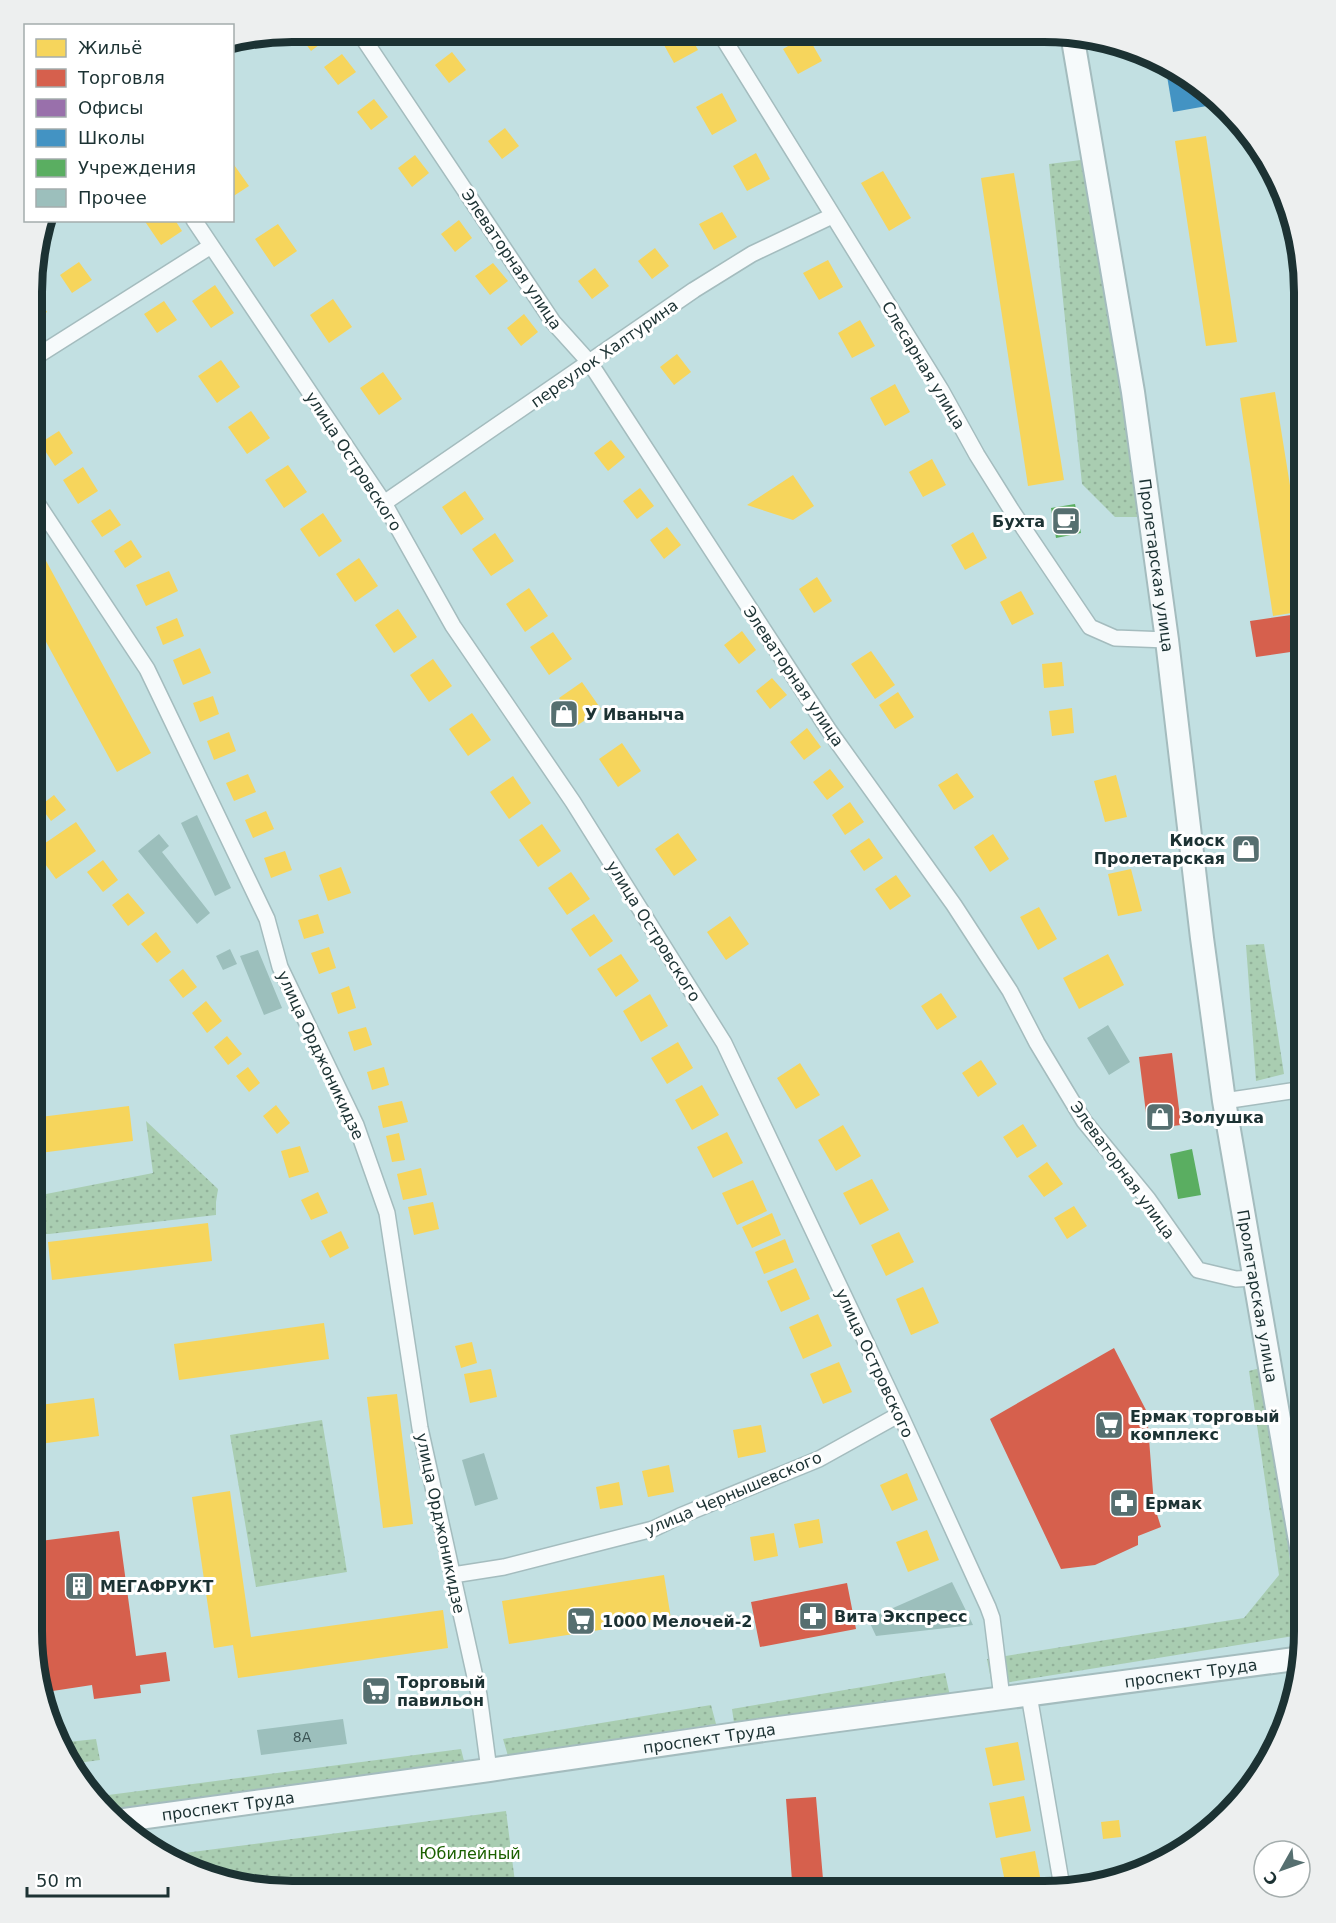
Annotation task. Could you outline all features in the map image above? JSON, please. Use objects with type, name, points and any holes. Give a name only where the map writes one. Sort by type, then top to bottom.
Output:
[{"type":"main road","name":"Пролетарская улица","points":[[1074,44],[1133,392],[1167,640],[1202,938],[1224,1101],[1255,1278],[1294,1468]]},
{"type":"main road","name":"проспект Труда","points":[[128,1820],[764,1730],[1292,1659]]},
{"type":"street","name":"Элеваторная улица","points":[[366,42],[552,322],[590,363],[828,729],[954,905],[1010,991],[1037,1043],[1084,1121],[1148,1199],[1198,1270],[1236,1279],[1255,1278]]},
{"type":"street","name":"Слесарная улица","points":[[726,42],[941,390],[1011,511],[1090,627],[1115,638],[1167,640]]},
{"type":"street","name":"переулок Халтурина","points":[[384,503],[694,290],[743,260],[832,216]]},
{"type":"street","name":"улица Островского","points":[[195,222],[384,503],[453,626],[573,802],[724,1043],[900,1414],[988,1607],[992,1618],[1002,1698]]},
{"type":"street","points":[[42,353],[211,246]]},
{"type":"street","name":"улица Орджоникидзе","points":[[42,511],[147,669],[267,919],[280,967],[356,1125],[387,1213],[420,1428],[479,1695],[489,1770]]},
{"type":"street","points":[[1224,1101],[1294,1090]]},
{"type":"street","name":"улица Чернышевского","points":[[453,1575],[504,1567],[653,1529],[819,1459],[900,1414]]},
{"type":"street","points":[[1029,1695],[1061,1880]]},
{"type":"green space","points":[[1081,160],[1143,517],[1115,517],[1082,484],[1049,164]]},
{"type":"green space","points":[[1264,944],[1284,1074],[1256,1081],[1246,945]]},
{"type":"green space","points":[[146,1121],[218,1189],[216,1215],[42,1234],[42,1195],[153,1173]]},
{"type":"green space","points":[[1264,1367],[1294,1590],[1294,1636],[992,1685],[987,1659],[1244,1618],[1279,1575],[1249,1371]]},
{"type":"green space","points":[[322,1420],[347,1572],[256,1587],[230,1435]]},
{"type":"green space","points":[[945,1673],[950,1696],[735,1730],[732,1709]]},
{"type":"green space","points":[[711,1705],[716,1724],[508,1756],[503,1739]]},
{"type":"green space","points":[[96,1739],[100,1760],[80,1763],[68,1742]]},
{"type":"green space","points":[[461,1749],[465,1765],[118,1811],[104,1796]]},
{"type":"green space","name":"Юбилейный","points":[[506,1811],[515,1881],[260,1879],[212,1868],[179,1854]]},
{"type":"building: Жильё","points":[[304,42],[323,42],[311,51]]},
{"type":"building: Жильё","points":[[662,42],[694,42],[698,50],[674,63]]},
{"type":"building: Жильё","points":[[795,42],[811,42],[822,61],[798,74],[783,49]]},
{"type":"building: Жильё","points":[[452,52],[466,70],[449,83],[435,65]]},
{"type":"building: Жильё","points":[[342,54],[356,72],[338,85],[324,67]]},
{"type":"building: Жильё","points":[[722,93],[737,121],[712,135],[696,107]]},
{"type":"building: Жильё","points":[[374,99],[388,117],[371,130],[357,112]]},
{"type":"building: Жильё","points":[[505,128],[519,146],[502,159],[488,141]]},
{"type":"building: Жильё","points":[[1206,136],[1237,342],[1206,346],[1175,141]]},
{"type":"building: Жильё","points":[[756,153],[770,179],[747,191],[733,166]]},
{"type":"building: Жильё","points":[[415,155],[429,173],[412,187],[398,168]]},
{"type":"building: Жильё","points":[[234,165],[249,186],[234,196]]},
{"type":"building: Жильё","points":[[883,171],[911,218],[889,231],[861,183]]},
{"type":"building: Жильё","points":[[1014,173],[1064,480],[1028,486],[981,178]]},
{"type":"building: Жильё","points":[[722,212],[737,237],[714,250],[699,224]]},
{"type":"building: Жильё","points":[[459,220],[472,238],[455,252],[441,234]]},
{"type":"building: Жильё","points":[[145,222],[176,222],[182,231],[161,245]]},
{"type":"building: Жильё","points":[[278,224],[297,251],[274,267],[255,239]]},
{"type":"building: Жильё","points":[[655,248],[669,266],[652,279],[638,261]]},
{"type":"building: Жильё","points":[[828,260],[843,287],[819,300],[803,273]]},
{"type":"building: Жильё","points":[[79,262],[92,280],[72,293],[60,275]]},
{"type":"building: Жильё","points":[[493,263],[508,281],[490,295],[475,276]]},
{"type":"building: Жильё","points":[[595,268],[609,286],[592,299],[578,281]]},
{"type":"building: Жильё","points":[[215,285],[234,313],[211,328],[192,301]]},
{"type":"building: Жильё","points":[[333,299],[352,327],[329,343],[310,315]]},
{"type":"building: Жильё","points":[[164,301],[177,320],[157,333],[144,314]]},
{"type":"building: Жильё","points":[[42,305],[47,312],[42,315]]},
{"type":"building: Жильё","points":[[524,314],[538,332],[521,346],[507,328]]},
{"type":"building: Жильё","points":[[860,320],[875,346],[852,358],[838,333]]},
{"type":"building: Жильё","points":[[677,354],[691,372],[674,385],[660,367]]},
{"type":"building: Жильё","points":[[221,360],[240,387],[217,403],[198,376]]},
{"type":"building: Жильё","points":[[383,372],[402,399],[379,415],[360,388]]},
{"type":"building: Жильё","points":[[895,384],[910,412],[885,426],[870,398]]},
{"type":"building: Жильё","points":[[1275,392],[1294,510],[1294,613],[1273,616],[1240,398]]},
{"type":"building: Жильё","points":[[251,411],[270,438],[247,454],[228,427]]},
{"type":"building: Жильё","points":[[59,431],[73,453],[55,466],[42,446],[42,442]]},
{"type":"building: Жильё","points":[[611,440],[625,457],[608,471],[594,453]]},
{"type":"building: Жильё","points":[[932,459],[946,485],[923,497],[909,472]]},
{"type":"building: Жильё","points":[[288,465],[307,492],[284,508],[265,480]]},
{"type":"building: Жильё","points":[[83,467],[98,491],[78,504],[63,480]]},
{"type":"building: Жильё","points":[[793,475],[814,506],[793,520],[747,505]]},
{"type":"building: Жильё","points":[[640,488],[654,506],[637,519],[623,501]]},
{"type":"building: Жильё","points":[[465,491],[484,519],[461,535],[442,507]]},
{"type":"building: Жильё","points":[[110,509],[121,525],[102,537],[91,521]]},
{"type":"building: Жильё","points":[[323,513],[342,541],[319,557],[300,529]]},
{"type":"building: Жильё","points":[[667,527],[681,545],[664,559],[650,540]]},
{"type":"building: Жильё","points":[[973,532],[987,558],[965,570],[951,545]]},
{"type":"building: Жильё","points":[[495,533],[514,561],[491,576],[472,549]]},
{"type":"building: Жильё","points":[[131,540],[142,557],[125,568],[114,551]]},
{"type":"building: Жильё","points":[[42,553],[151,753],[117,772],[42,634]]},
{"type":"building: Жильё","points":[[359,558],[378,586],[355,602],[336,574]]},
{"type":"building: Жильё","points":[[169,571],[178,591],[146,606],[136,585]]},
{"type":"building: Жильё","points":[[817,577],[832,601],[814,613],[799,589]]},
{"type":"building: Жильё","points":[[529,588],[548,616],[525,632],[506,604]]},
{"type":"building: Жильё","points":[[1021,591],[1034,614],[1012,625],[1000,602]]},
{"type":"building: Жильё","points":[[398,609],[417,637],[394,653],[375,625]]},
{"type":"building: Жильё","points":[[177,618],[184,636],[163,645],[156,627]]},
{"type":"building: Жильё","points":[[742,631],[756,650],[739,664],[724,645]]},
{"type":"building: Жильё","points":[[553,632],[572,659],[549,675],[530,647]]},
{"type":"building: Жильё","points":[[200,648],[211,673],[183,685],[173,660]]},
{"type":"building: Жильё","points":[[871,651],[895,685],[875,699],[851,664]]},
{"type":"building: Жильё","points":[[433,659],[452,686],[429,702],[410,675]]},
{"type":"building: Жильё","points":[[1062,662],[1064,686],[1044,688],[1042,664]]},
{"type":"building: Жильё","points":[[772,678],[787,695],[770,709],[756,691]]},
{"type":"building: Жильё","points":[[582,682],[601,709],[578,725],[559,698]]},
{"type":"building: Жильё","points":[[898,692],[914,717],[895,729],[879,705]]},
{"type":"building: Жильё","points":[[213,696],[219,714],[200,722],[193,703]]},
{"type":"building: Жильё","points":[[1072,708],[1074,733],[1052,736],[1049,711]]},
{"type":"building: Жильё","points":[[472,713],[491,740],[468,756],[449,729]]},
{"type":"building: Жильё","points":[[1294,720],[1294,745],[1290,721]]},
{"type":"building: Жильё","points":[[807,728],[821,747],[804,760],[790,742]]},
{"type":"building: Жильё","points":[[229,732],[236,751],[214,760],[207,741]]},
{"type":"building: Жильё","points":[[622,743],[641,771],[618,787],[599,759]]},
{"type":"building: Жильё","points":[[830,769],[844,787],[827,800],[813,782]]},
{"type":"building: Жильё","points":[[957,773],[974,797],[954,810],[938,785]]},
{"type":"building: Жильё","points":[[248,774],[256,792],[234,801],[226,783]]},
{"type":"building: Жильё","points":[[1116,775],[1127,817],[1105,822],[1094,781]]},
{"type":"building: Жильё","points":[[513,776],[531,803],[509,819],[490,792]]},
{"type":"building: Жильё","points":[[54,795],[66,810],[51,821],[42,809],[42,804]]},
{"type":"building: Жильё","points":[[850,802],[864,822],[845,835],[832,815]]},
{"type":"building: Жильё","points":[[266,811],[274,829],[253,838],[245,820]]},
{"type":"building: Жильё","points":[[76,822],[96,851],[56,879],[42,860],[42,845]]},
{"type":"building: Жильё","points":[[542,824],[561,851],[538,867],[519,840]]},
{"type":"building: Жильё","points":[[678,833],[697,860],[674,876],[655,849]]},
{"type":"building: Жильё","points":[[993,834],[1009,859],[990,872],[974,847]]},
{"type":"building: Жильё","points":[[869,838],[883,858],[864,871],[850,851]]},
{"type":"building: Жильё","points":[[285,851],[292,870],[271,878],[264,858]]},
{"type":"building: Жильё","points":[[103,860],[118,880],[103,892],[87,872]]},
{"type":"building: Жильё","points":[[341,867],[351,893],[328,901],[319,875]]},
{"type":"building: Жильё","points":[[1131,869],[1142,911],[1118,916],[1108,874]]},
{"type":"building: Жильё","points":[[571,872],[590,899],[567,915],[548,888]]},
{"type":"building: Жильё","points":[[896,875],[911,896],[890,910],[875,889]]},
{"type":"building: Жильё","points":[[128,893],[145,913],[128,926],[112,905]]},
{"type":"building: Жильё","points":[[1039,907],[1057,939],[1038,950],[1020,917]]},
{"type":"building: Жильё","points":[[318,914],[324,933],[304,939],[298,920]]},
{"type":"building: Жильё","points":[[594,914],[613,941],[590,957],[571,929]]},
{"type":"building: Жильё","points":[[730,916],[749,944],[726,960],[707,932]]},
{"type":"building: Жильё","points":[[156,932],[171,952],[157,963],[141,944]]},
{"type":"building: Жильё","points":[[329,947],[336,968],[319,974],[311,953]]},
{"type":"building: Жильё","points":[[621,954],[639,981],[616,997],[597,969]]},
{"type":"building: Жильё","points":[[1108,954],[1124,985],[1079,1009],[1063,978]]},
{"type":"building: Жильё","points":[[183,969],[197,987],[183,998],[169,980]]},
{"type":"building: Жильё","points":[[349,986],[356,1008],[338,1014],[331,993]]},
{"type":"building: Жильё","points":[[941,993],[957,1017],[937,1030],[921,1006]]},
{"type":"building: Жильё","points":[[650,994],[668,1026],[641,1042],[623,1011]]},
{"type":"building: Жильё","points":[[206,1001],[222,1021],[207,1033],[192,1013]]},
{"type":"building: Жильё","points":[[366,1027],[372,1045],[354,1051],[348,1032]]},
{"type":"building: Жильё","points":[[227,1036],[242,1054],[228,1065],[214,1047]]},
{"type":"building: Жильё","points":[[678,1042],[693,1068],[667,1084],[651,1058]]},
{"type":"building: Жильё","points":[[981,1060],[997,1084],[978,1097],[962,1073]]},
{"type":"building: Жильё","points":[[800,1063],[820,1095],[796,1109],[777,1078]]},
{"type":"building: Жильё","points":[[248,1067],[260,1083],[249,1092],[236,1076]]},
{"type":"building: Жильё","points":[[384,1067],[389,1085],[372,1090],[367,1072]]},
{"type":"building: Жильё","points":[[702,1085],[719,1115],[692,1130],[675,1100]]},
{"type":"building: Жильё","points":[[402,1101],[408,1122],[383,1128],[378,1106]]},
{"type":"building: Жильё","points":[[276,1105],[290,1123],[277,1134],[263,1116]]},
{"type":"building: Жильё","points":[[129,1106],[133,1141],[42,1153],[42,1117]]},
{"type":"building: Жильё","points":[[1023,1124],[1037,1146],[1017,1158],[1003,1137]]},
{"type":"building: Жильё","points":[[843,1125],[861,1156],[836,1171],[818,1140]]},
{"type":"building: Жильё","points":[[727,1132],[743,1163],[713,1178],[697,1147]]},
{"type":"building: Жильё","points":[[399,1133],[405,1160],[392,1162],[386,1136]]},
{"type":"building: Жильё","points":[[300,1146],[309,1172],[289,1178],[281,1151]]},
{"type":"building: Жильё","points":[[1047,1162],[1063,1184],[1044,1197],[1028,1176]]},
{"type":"building: Жильё","points":[[421,1168],[427,1195],[403,1200],[397,1174]]},
{"type":"building: Жильё","points":[[872,1179],[889,1210],[860,1225],[843,1193]]},
{"type":"building: Жильё","points":[[753,1180],[767,1211],[737,1225],[722,1193]]},
{"type":"building: Жильё","points":[[318,1192],[328,1213],[311,1220],[301,1200]]},
{"type":"building: Жильё","points":[[433,1202],[439,1229],[414,1235],[408,1207]]},
{"type":"building: Жильё","points":[[1074,1206],[1087,1226],[1067,1239],[1054,1218]]},
{"type":"building: Жильё","points":[[772,1213],[781,1235],[752,1248],[742,1227]]},
{"type":"building: Жильё","points":[[208,1223],[212,1261],[52,1280],[48,1242]]},
{"type":"building: Жильё","points":[[341,1231],[349,1248],[330,1258],[321,1241]]},
{"type":"building: Жильё","points":[[899,1232],[914,1262],[886,1276],[871,1245]]},
{"type":"building: Жильё","points":[[785,1239],[794,1262],[764,1274],[755,1252]]},
{"type":"building: Жильё","points":[[796,1268],[810,1299],[781,1312],[767,1281]]},
{"type":"building: Жильё","points":[[923,1287],[939,1323],[911,1335],[896,1299]]},
{"type":"building: Жильё","points":[[818,1314],[832,1346],[803,1359],[789,1327]]},
{"type":"building: Жильё","points":[[324,1323],[329,1359],[179,1380],[174,1344]]},
{"type":"building: Жильё","points":[[472,1342],[477,1363],[461,1368],[455,1346]]},
{"type":"building: Жильё","points":[[839,1362],[852,1392],[823,1404],[810,1374]]},
{"type":"building: Жильё","points":[[491,1369],[497,1397],[470,1403],[464,1374]]},
{"type":"building: Жильё","points":[[397,1394],[413,1524],[383,1528],[367,1397]]},
{"type":"building: Жильё","points":[[94,1398],[99,1436],[42,1444],[42,1405]]},
{"type":"building: Жильё","points":[[761,1425],[766,1452],[738,1458],[733,1430]]},
{"type":"building: Жильё","points":[[669,1465],[674,1492],[648,1497],[642,1471]]},
{"type":"building: Жильё","points":[[907,1473],[918,1500],[892,1511],[880,1485]]},
{"type":"building: Жильё","points":[[619,1482],[623,1505],[600,1509],[596,1487]]},
{"type":"building: Жильё","points":[[230,1491],[251,1637],[443,1610],[448,1648],[238,1678],[233,1645],[214,1648],[192,1497]]},
{"type":"building: Жильё","points":[[819,1519],[823,1543],[799,1548],[794,1524]]},
{"type":"building: Жильё","points":[[927,1530],[939,1560],[908,1572],[896,1542]]},
{"type":"building: Жильё","points":[[774,1533],[778,1556],[754,1561],[750,1537]]},
{"type":"building: Жильё","points":[[664,1575],[671,1619],[509,1644],[502,1601]]},
{"type":"building: Жильё","points":[[1018,1742],[1025,1780],[993,1786],[985,1748]]},
{"type":"building: Жильё","points":[[1024,1796],[1031,1831],[996,1838],[989,1803]]},
{"type":"building: Жильё","points":[[1119,1820],[1121,1837],[1103,1839],[1101,1822]]},
{"type":"building: Жильё","points":[[1035,1851],[1041,1881],[1005,1881],[1000,1858]]},
{"type":"building: Торговля","points":[[1291,615],[1294,626],[1294,651],[1256,657],[1250,621]]},
{"type":"building: Торговля","points":[[1172,1053],[1181,1125],[1148,1129],[1139,1057]]},
{"type":"building: Торговля","points":[[1114,1348],[1147,1412],[1154,1505],[1161,1527],[1138,1536],[1138,1545],[1095,1565],[1061,1569],[990,1419]]},
{"type":"building: Торговля","name":"МЕГАФРУКТ","points":[[119,1531],[136,1656],[166,1652],[170,1681],[140,1685],[141,1693],[94,1699],[92,1685],[50,1691],[44,1663],[42,1631],[42,1541]]},
{"type":"building: Торговля","points":[[847,1583],[856,1629],[760,1647],[751,1602]]},
{"type":"building: Торговля","points":[[816,1797],[823,1879],[792,1881],[786,1799]]},
{"type":"building: Школы","points":[[1167,75],[1210,105],[1173,112]]},
{"type":"building: Учреждения","points":[[1075,504],[1081,533],[1056,538],[1051,508]]},
{"type":"building: Учреждения","points":[[1192,1149],[1201,1195],[1178,1199],[1170,1154]]},
{"type":"building: Прочее","points":[[197,815],[231,888],[215,896],[181,823]]},
{"type":"building: Прочее","points":[[159,834],[169,846],[162,852],[210,913],[197,924],[138,851]]},
{"type":"building: Прочее","points":[[230,949],[237,964],[223,970],[216,956]]},
{"type":"building: Прочее","points":[[258,950],[282,1008],[264,1015],[240,956]]},
{"type":"building: Прочее","points":[[1108,1025],[1130,1062],[1109,1075],[1087,1038]]},
{"type":"building: Прочее","points":[[484,1453],[498,1499],[475,1506],[462,1460]]},
{"type":"building: Прочее","points":[[952,1582],[973,1625],[876,1636],[868,1619]]},
{"type":"building: Прочее","points":[[343,1719],[347,1744],[261,1755],[257,1730]]},
{"type":"place","name":"Бухта","points":[[1066,521]]},
{"type":"place","name":"У Иваныча","points":[[564,714]]},
{"type":"place","name":"Киоск Пролетарская","points":[[1246,849]]},
{"type":"place","name":"Золушка","points":[[1160,1117]]},
{"type":"place","name":"Ермак торговый комплекс","points":[[1109,1425]]},
{"type":"place","name":"Ермак","points":[[1124,1503]]},
{"type":"place","name":"МЕГАФРУКТ","points":[[79,1586]]},
{"type":"place","name":"Вита Экспресс","points":[[813,1616]]},
{"type":"place","name":"1000 Мелочей-2","points":[[581,1621]]},
{"type":"place","name":"Торговый павильон","points":[[376,1691]]}]
